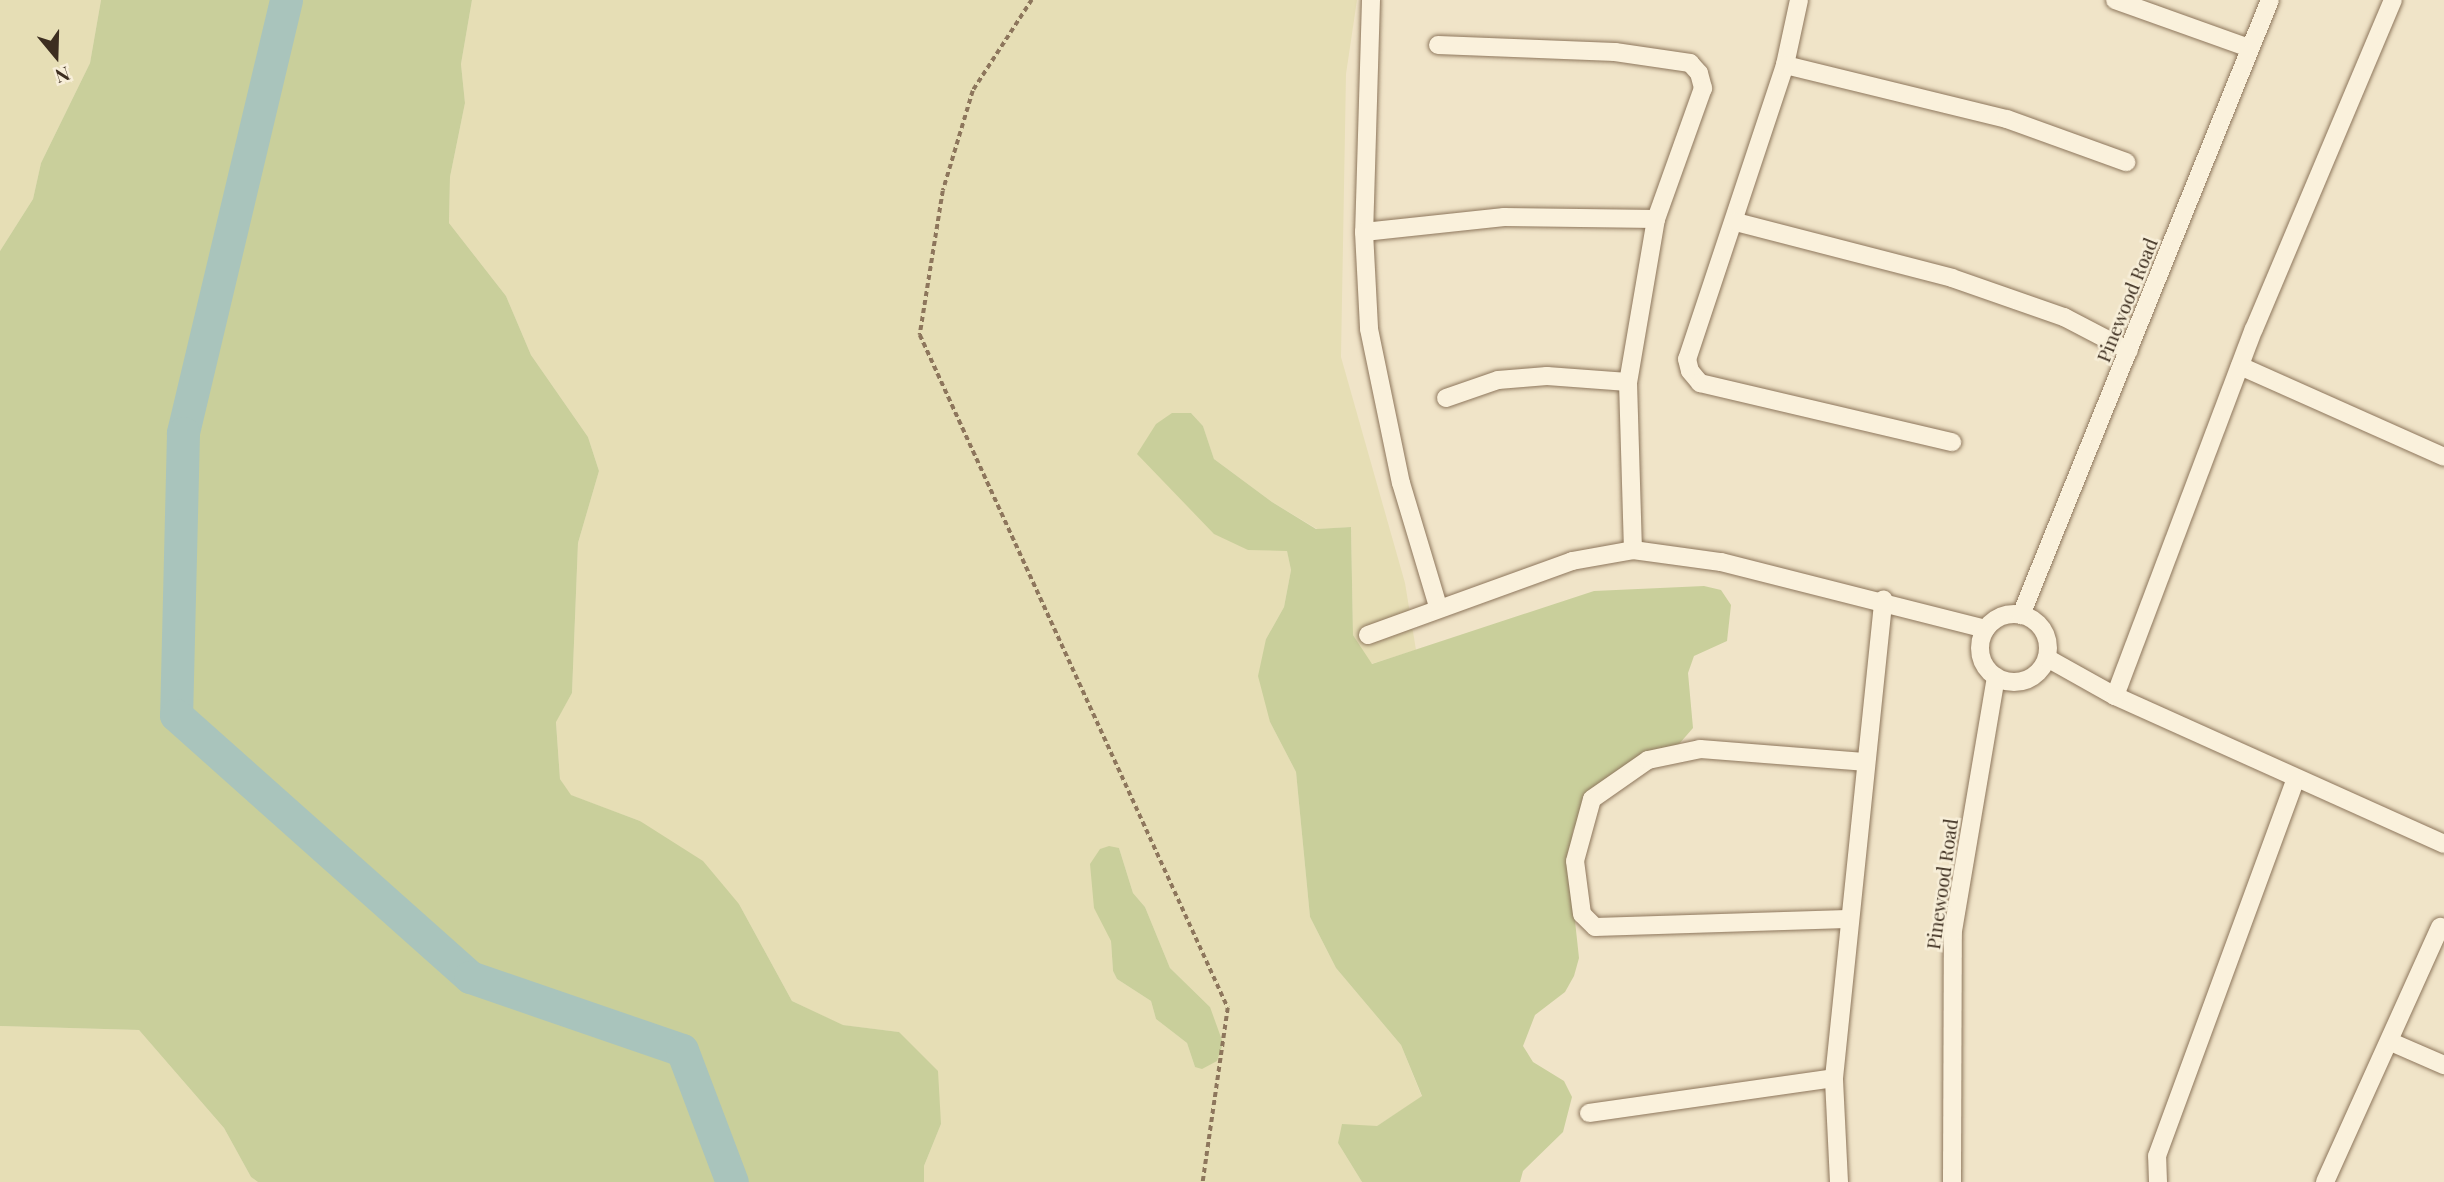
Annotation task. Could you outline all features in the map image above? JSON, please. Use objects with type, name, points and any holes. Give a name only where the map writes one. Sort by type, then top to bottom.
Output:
[{"type":"street","points":[[1371,0],[1364,232],[1368,329],[1401,483],[1438,606]]},
{"type":"street","points":[[1799,0],[1784,65],[1736,222],[1687,359],[1700,383],[1952,442]]},
{"type":"street","points":[[2115,0],[2249,48]]},
{"type":"street","name":"Pinewood Road","points":[[2021,615],[2270,0]]},
{"type":"street","points":[[2115,696],[2240,366],[2393,0]]},
{"type":"street","points":[[1438,45],[1615,52],[1690,63],[1703,88],[1656,219],[1628,383],[1633,550]]},
{"type":"street","points":[[1784,65],[2007,119],[2126,162]]},
{"type":"street","points":[[1364,232],[1504,217],[1656,219]]},
{"type":"street","points":[[1736,222],[1952,278],[2064,317],[2129,351]]},
{"type":"street","points":[[2240,366],[2444,457]]},
{"type":"street","points":[[1446,398],[1498,380],[1523,378],[1628,383]]},
{"type":"street","points":[[1368,635],[1438,606],[1572,561],[1633,550],[1721,562],[1883,600],[1986,629]]},
{"type":"street","points":[[1839,1182],[1834,1078],[1847,919],[1883,600]]},
{"type":"street","points":[[2021,615],[2040,626],[2046,636],[2047,658],[2026,680],[1996,677],[1982,660],[1986,629],[2001,617],[2021,615]]},
{"type":"street","points":[[2047,658],[2115,696],[2444,844]]},
{"type":"street","name":"Pinewood Road","points":[[1952,1182],[1953,931],[1996,677]]},
{"type":"street","points":[[1847,919],[1595,926],[1582,914],[1575,861],[1592,799],[1648,761],[1700,749],[1864,762]]},
{"type":"street","points":[[2158,1182],[2157,1156],[2296,779]]},
{"type":"street","points":[[2325,1182],[2391,1042],[2440,927]]},
{"type":"street","points":[[2391,1042],[2444,1065]]},
{"type":"street","points":[[1590,1113],[1834,1078]]},
{"type":"path","points":[[1032,0],[973,91],[943,191],[920,335],[1228,1008],[1203,1182]]},
{"type":"shaded area","points":[[0,0],[101,0],[90,63],[41,163],[33,199],[0,251]]},
{"type":"shaded area","points":[[472,0],[1357,0],[1346,74],[1341,357],[1405,583],[1416,650],[1371,664],[1353,635],[1351,527],[1317,529],[1272,502],[1214,459],[1203,426],[1191,413],[1248,550],[1287,550],[1291,570],[1284,607],[1266,639],[1270,722],[1296,772],[1310,917],[1336,968],[1401,1045],[1422,1097],[1377,1126],[1338,1143],[1362,1182],[924,1182],[924,1166],[941,1124],[899,1032],[842,1025],[792,1001],[739,904],[640,821],[570,795],[560,779],[556,721],[572,693],[578,543],[599,471],[588,437],[531,355],[506,296],[449,223],[450,177],[465,103],[461,64]],"holes":[[[1119,848],[1133,893],[1145,907],[1170,968],[1210,1007],[1195,1067],[1187,1043],[1156,1019],[1151,1001],[1117,979],[1113,971],[1111,941]]]},
{"type":"shaded area","points":[[0,1026],[139,1030],[224,1128],[251,1177],[258,1182],[0,1182]]},
{"type":"green space","points":[[101,0],[472,0],[461,64],[465,103],[450,177],[449,223],[506,296],[531,355],[588,437],[599,471],[578,543],[572,693],[556,722],[560,779],[571,795],[640,821],[703,861],[739,904],[792,1001],[843,1025],[899,1032],[938,1071],[941,1124],[924,1166],[924,1182],[258,1182],[251,1177],[224,1128],[139,1030],[0,1026],[0,251],[33,199],[41,163],[90,63]]},
{"type":"green space","points":[[1172,413],[1191,413],[1203,426],[1214,459],[1272,502],[1316,529],[1351,527],[1353,635],[1372,664],[1594,591],[1704,586],[1721,590],[1731,605],[1727,641],[1694,656],[1688,673],[1693,728],[1672,752],[1593,798],[1573,830],[1569,865],[1579,958],[1574,976],[1565,992],[1535,1015],[1523,1046],[1533,1062],[1564,1081],[1572,1097],[1563,1132],[1523,1171],[1520,1182],[1362,1182],[1338,1143],[1342,1124],[1377,1126],[1422,1096],[1401,1045],[1336,968],[1310,917],[1296,772],[1270,722],[1258,676],[1266,639],[1284,607],[1291,570],[1287,551],[1248,550],[1214,534],[1137,454],[1156,424]]},
{"type":"green space","points":[[1109,846],[1119,848],[1133,893],[1145,907],[1170,968],[1210,1007],[1223,1043],[1217,1061],[1202,1069],[1195,1067],[1187,1043],[1156,1019],[1151,1001],[1117,979],[1113,971],[1111,941],[1094,908],[1090,864],[1100,849]]},
{"type":"waterway","points":[[286,0],[183,433],[176,715],[470,977],[682,1050],[732,1182]]}]
